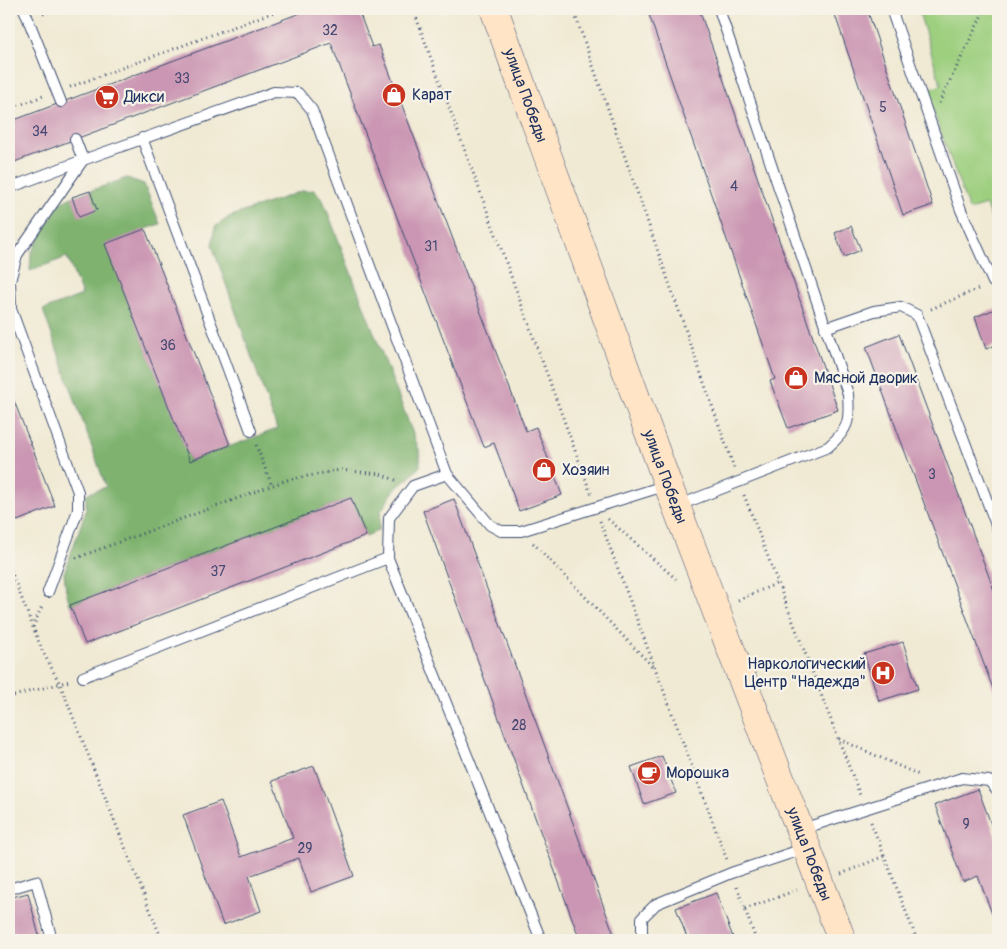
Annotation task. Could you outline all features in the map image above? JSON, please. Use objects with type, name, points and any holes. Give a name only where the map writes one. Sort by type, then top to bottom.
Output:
[{"type":"street","name":"улица Победы","points":[[494,9],[672,495],[842,940]]},
{"type":"lane","points":[[24,9],[61,102]]},
{"type":"lane","points":[[9,188],[142,138],[274,92],[298,93],[312,110],[447,474],[490,525],[501,531],[521,531],[596,509],[672,495],[828,448],[842,435],[849,414],[848,394],[719,9]]},
{"type":"lane","points":[[891,9],[961,210],[996,281]]},
{"type":"lane","points":[[142,138],[251,430]]},
{"type":"lane","points":[[75,139],[83,160]]},
{"type":"lane","points":[[48,592],[78,510],[78,492],[11,308],[10,281],[17,255],[83,160]]},
{"type":"lane","points":[[825,328],[874,311],[892,308],[901,307],[917,315],[998,530]]},
{"type":"lane","points":[[447,474],[413,486],[389,518],[388,558],[541,940]]},
{"type":"lane","points":[[83,677],[388,558]]},
{"type":"lane","points":[[642,940],[642,918],[656,904],[731,873],[803,839],[962,778],[989,781],[998,791]]},
{"type":"lane","points":[[9,889],[36,881],[52,940]]},
{"type":"path","points":[[9,109],[282,9]]},
{"type":"path","points":[[413,9],[756,940]]},
{"type":"path","points":[[930,122],[985,9]]},
{"type":"path","points":[[917,315],[996,281]]},
{"type":"path","points":[[251,430],[272,486]]},
{"type":"path","points":[[58,565],[287,480],[340,470],[380,474],[413,486]]},
{"type":"path","points":[[521,531],[656,670]]},
{"type":"path","points":[[9,566],[42,650],[60,684],[162,940]]},
{"type":"path","points":[[33,627],[48,592]]},
{"type":"path","points":[[9,697],[83,677]]},
{"type":"path","points":[[838,738],[940,785]]},
{"type":"green space","points":[[918,9],[998,9],[998,239],[986,205],[969,210],[926,91],[941,85]]},
{"type":"green space","points":[[127,178],[144,184],[160,224],[106,244],[190,461],[277,429],[212,245],[215,227],[229,217],[302,191],[314,190],[323,200],[420,452],[420,466],[395,489],[381,511],[379,530],[366,536],[351,498],[70,605],[64,573],[86,510],[86,494],[106,487],[43,310],[82,295],[67,257],[30,271],[31,253],[60,203]]},
{"type":"building","points":[[311,9],[358,9],[372,47],[379,45],[526,431],[536,427],[562,495],[519,511],[494,443],[484,447],[331,43],[9,164],[9,122]]},
{"type":"building","points":[[647,9],[699,9],[838,410],[788,428],[770,381],[775,379]]},
{"type":"building","points":[[833,9],[867,9],[933,205],[903,215]]},
{"type":"building","points":[[90,191],[97,210],[79,217],[72,197]]},
{"type":"building","points":[[851,226],[861,250],[844,257],[835,233]]},
{"type":"building","points":[[145,229],[230,445],[190,461],[105,244]]},
{"type":"building","points":[[998,308],[998,344],[986,349],[975,317]]},
{"type":"building","points":[[899,334],[998,601],[998,702],[866,347]]},
{"type":"building","points":[[9,388],[55,506],[17,521],[9,500]]},
{"type":"building","points":[[351,498],[366,536],[85,644],[70,605]]},
{"type":"building","points":[[454,499],[616,940],[580,940],[423,511]]},
{"type":"building","points":[[903,642],[918,689],[879,701],[864,654]]},
{"type":"building","points":[[662,756],[676,793],[644,804],[631,767]]},
{"type":"building","points":[[314,766],[354,876],[311,892],[299,858],[249,876],[261,911],[223,925],[183,815],[221,801],[241,857],[293,838],[272,781]]},
{"type":"building","points":[[978,789],[998,843],[998,930],[978,876],[963,882],[935,805]]},
{"type":"building","points":[[28,893],[40,940],[9,940],[9,898]]},
{"type":"building","points":[[716,893],[734,940],[688,940],[676,908]]},
{"type":"place","name":"Карат","points":[[394,95]]},
{"type":"place","name":"Дикси","points":[[107,97]]},
{"type":"place","name":"Мясной дворик","points":[[796,378]]},
{"type":"place","name":"Хозяин","points":[[544,470]]},
{"type":"place","name":"Наркологический Центр \"Надежда\"","points":[[883,673]]},
{"type":"place","name":"Морошка","points":[[649,773]]}]
